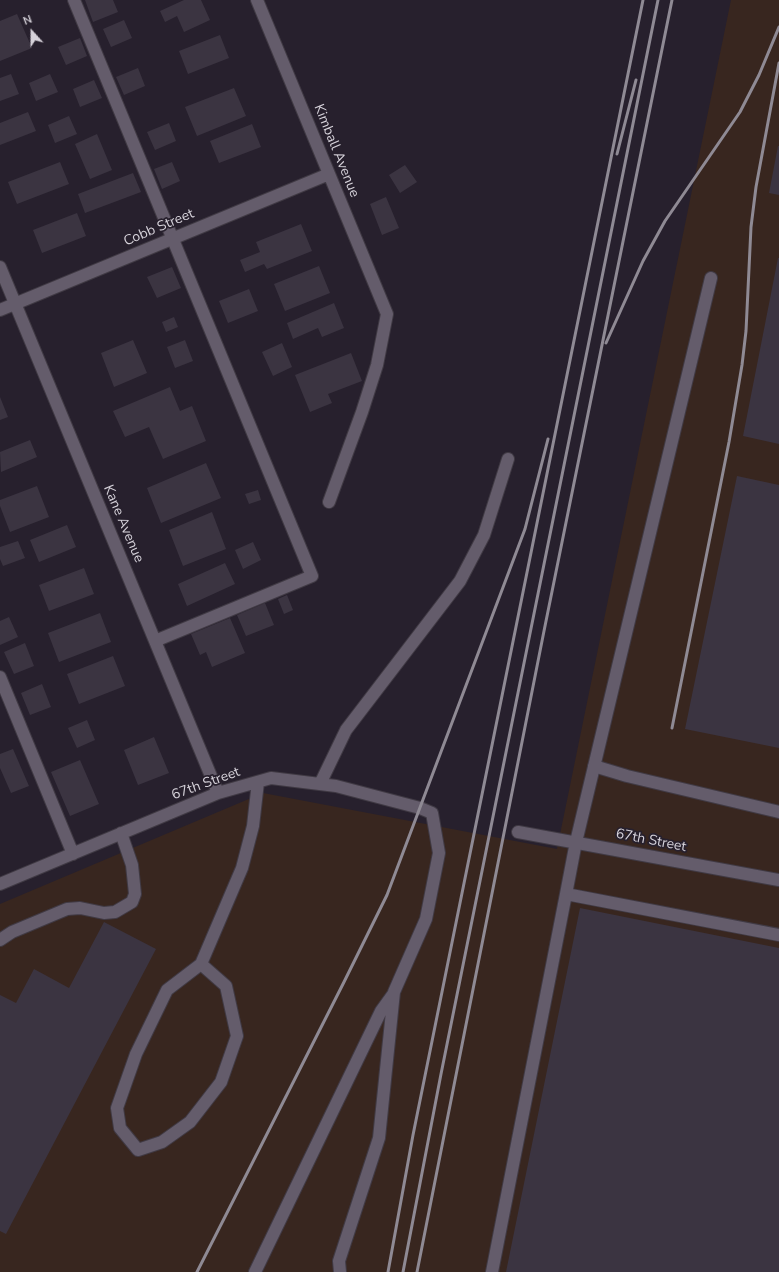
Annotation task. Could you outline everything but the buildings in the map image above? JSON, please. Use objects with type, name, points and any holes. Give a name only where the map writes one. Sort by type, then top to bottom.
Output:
[{"type":"street","points":[[74,0],[312,576],[155,641]]},
{"type":"street","name":"Kimball Avenue","points":[[257,0],[387,314],[377,365],[362,412],[329,502]]},
{"type":"street","name":"Cobb Street","points":[[0,310],[329,174]]},
{"type":"street","name":"Kane Avenue","points":[[0,267],[218,793]]},
{"type":"street","points":[[492,1272],[576,842],[711,278]]},
{"type":"street","points":[[320,784],[346,730],[460,581],[484,535],[508,459]]},
{"type":"street","points":[[0,677],[73,854]]},
{"type":"street","points":[[594,766],[627,776],[779,812]]},
{"type":"street","name":"67th Street","points":[[0,884],[218,793],[271,778],[336,786],[420,808],[432,813],[439,853],[426,919],[394,992]]},
{"type":"street","points":[[201,964],[226,986],[237,1036],[235,1042],[221,1082],[190,1122],[162,1142],[138,1150],[120,1128],[117,1108],[136,1054],[167,990],[201,964],[242,868],[253,826],[258,782]]},
{"type":"street","name":"67th Street","points":[[518,832],[779,880]]},
{"type":"street","points":[[0,940],[12,932],[67,909],[80,908],[104,913],[115,912],[132,902],[135,894],[132,865],[121,833]]},
{"type":"street","points":[[566,894],[779,935]]},
{"type":"street","points":[[255,1272],[381,1011],[394,992]]},
{"type":"street","points":[[340,1272],[339,1261],[379,1138],[394,992]]},
{"type":"shaded area","points":[[731,0],[779,0],[779,1272],[0,1272],[0,904],[263,793],[557,849]]},
{"type":"railway","points":[[388,1272],[413,1135],[643,0]]},
{"type":"railway","points":[[403,1272],[441,1074],[658,0]]},
{"type":"railway","points":[[417,1272],[544,631],[672,0]]},
{"type":"railway","points":[[606,343],[643,261],[665,221],[740,112],[759,75],[779,27]]},
{"type":"railway","points":[[672,728],[729,442],[742,365],[746,331],[751,227],[756,187],[779,63]]},
{"type":"railway","points":[[617,154],[636,80]]},
{"type":"railway","points":[[197,1272],[387,895],[525,529],[548,439]]}]
